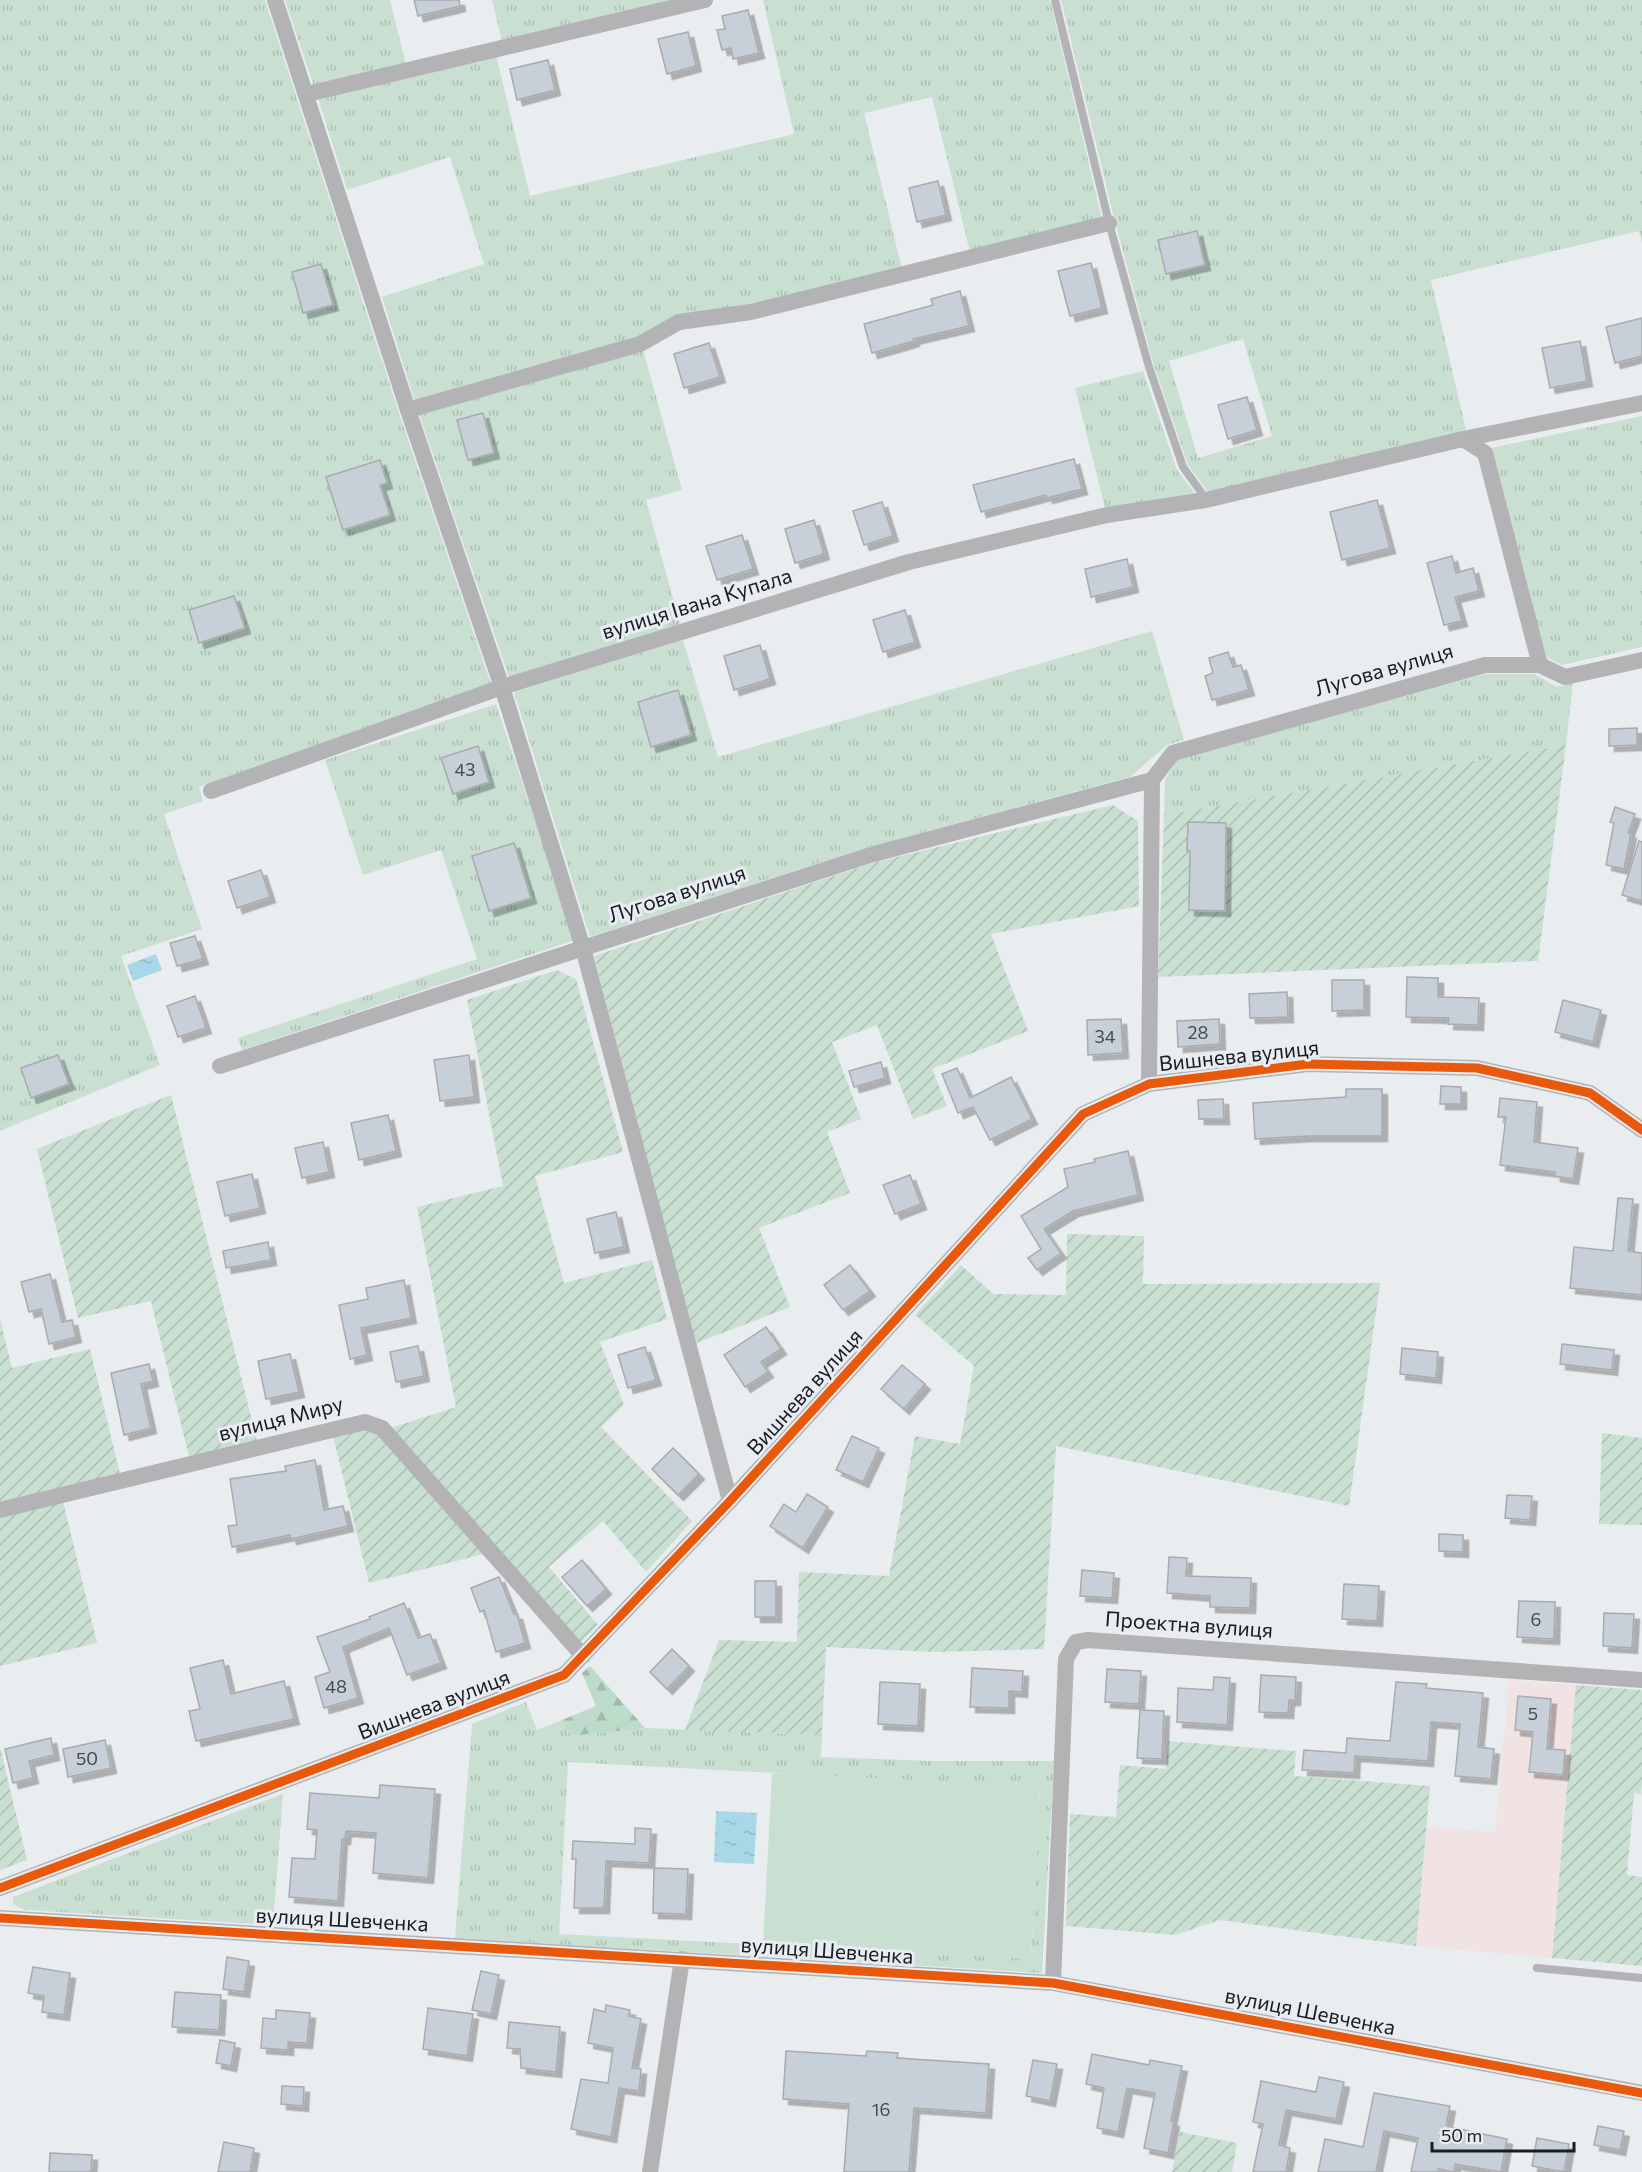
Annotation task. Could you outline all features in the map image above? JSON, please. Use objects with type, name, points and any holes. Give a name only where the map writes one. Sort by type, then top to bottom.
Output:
[{"type":"street","points":[[275,0],[408,410],[502,687],[583,948],[730,1501]]},
{"type":"street","points":[[307,94],[705,0]]},
{"type":"street","points":[[408,410],[640,344],[678,322],[751,312],[1109,223]]},
{"type":"street","points":[[1463,439],[1642,403]]},
{"type":"street","points":[[1463,439],[1485,453],[1540,664]]},
{"type":"street","name":"вулиця Івана Купала","points":[[211,791],[502,687],[909,562],[1107,515],[1206,500],[1463,439]]},
{"type":"street","name":"Лугова вулиця","points":[[220,1065],[870,855],[1152,780],[1173,753],[1485,666],[1540,664],[1565,677],[1642,660]]},
{"type":"street","points":[[1149,1084],[1152,780]]},
{"type":"street","name":"Вишнева вулиця","points":[[0,1888],[564,1675],[730,1501],[1083,1114],[1149,1084],[1308,1064],[1477,1068],[1590,1093],[1642,1130]]},
{"type":"street","name":"вулиця Миру","points":[[0,1510],[365,1422],[382,1428],[583,1656]]},
{"type":"street","name":"Проектна вулиця","points":[[1053,1983],[1066,1659],[1076,1642],[1088,1640],[1642,1680]]},
{"type":"street","name":"вулиця Шевченка","points":[[0,1918],[1053,1983],[1642,2093]]},
{"type":"street","points":[[650,2172],[682,1959]]},
{"type":"lane","points":[[1055,0],[1109,223],[1149,367],[1183,467],[1206,500]]},
{"type":"lane","points":[[1537,1968],[1642,1978]]},
{"type":"shaded area","points":[[1509,1680],[1576,1685],[1552,1958],[1416,1946],[1427,1827],[1495,1832]]},
{"type":"green space","points":[[0,0],[265,0],[399,413],[491,684],[199,787],[203,801],[164,814],[202,929],[121,956],[160,1065],[0,1131]]},
{"type":"green space","points":[[285,0],[390,0],[406,65],[314,87]]},
{"type":"green space","points":[[492,0],[680,0],[502,42]]},
{"type":"green space","points":[[763,0],[1050,0],[1102,219],[970,252],[932,97],[864,113],[902,269],[638,339],[415,402],[382,297],[484,264],[450,157],[347,190],[318,98],[496,55],[530,196],[794,134]]},
{"type":"green space","points":[[1061,0],[1642,0],[1642,244],[1639,231],[1431,280],[1466,430],[1208,492],[1188,465],[1154,366],[1115,222]],"holes":[[[1243,339],[1272,436],[1198,458],[1169,361]]]},
{"type":"green space","points":[[643,350],[682,490],[646,500],[680,624],[509,677],[419,414]]},
{"type":"green space","points":[[1143,371],[1177,470],[1195,494],[1105,508],[1075,388]]},
{"type":"green space","points":[[1642,416],[1642,647],[1562,665],[1546,657],[1491,448]]},
{"type":"green space","points":[[1152,631],[1184,740],[1167,745],[1130,777],[868,847],[590,937],[514,692],[683,640],[718,757]]},
{"type":"green space","points":[[1485,674],[1534,674],[1557,687],[1573,683],[1566,745],[1164,815],[1165,780],[1177,759]]},
{"type":"green space","points":[[496,704],[575,940],[242,1050],[238,1038],[477,959],[441,850],[363,875],[325,760]]},
{"type":"green space","points":[[1566,745],[1538,961],[1158,977],[1164,815]]},
{"type":"green space","points":[[1113,805],[1138,821],[1139,906],[991,934],[1028,1031],[932,1069],[947,1106],[913,1119],[877,1025],[832,1042],[861,1119],[827,1132],[850,1193],[759,1228],[790,1307],[694,1344],[594,956],[872,863]]},
{"type":"green space","points":[[557,970],[576,979],[623,1152],[535,1176],[564,1283],[652,1260],[667,1319],[600,1342],[624,1405],[601,1427],[692,1521],[646,1572],[603,1521],[549,1567],[598,1625],[580,1643],[391,1428],[456,1407],[417,1207],[503,1186],[467,1000]]},
{"type":"green space","points":[[171,1095],[257,1441],[189,1457],[151,1301],[78,1318],[37,1149]]},
{"type":"green space","points":[[1067,1234],[1144,1236],[1143,1284],[1380,1283],[1349,1506],[1056,1446],[1044,1649],[936,1652],[826,1647],[822,1735],[685,1730],[719,1640],[797,1642],[799,1572],[889,1576],[915,1436],[960,1444],[974,1366],[915,1315],[961,1265],[993,1294],[1066,1295]]},
{"type":"green space","points":[[0,1319],[12,1368],[90,1349],[120,1474],[0,1503]]},
{"type":"green space","points":[[364,1428],[379,1434],[484,1554],[369,1583],[333,1436]]},
{"type":"green space","points":[[1602,1433],[1642,1438],[1642,1525],[1599,1524]]},
{"type":"green space","points":[[63,1501],[97,1643],[0,1666],[0,1516]]},
{"type":"green space","points":[[590,1666],[645,1728],[571,1736],[562,1720],[596,1706],[582,1673]]},
{"type":"green space","points":[[1576,1685],[1642,1690],[1642,1782],[1641,1794],[1634,1793],[1627,1875],[1642,1877],[1642,1966],[1552,1958]]},
{"type":"green space","points":[[526,1702],[537,1730],[562,1720],[571,1736],[645,1728],[822,1735],[821,1757],[932,1761],[1054,1761],[1042,1973],[455,1938],[472,1724]],"holes":[[[568,1762],[1040,1787],[1031,1959],[559,1934]]]},
{"type":"green space","points":[[1168,1741],[1296,1751],[1294,1776],[1430,1786],[1416,1946],[1220,1920],[1175,1935],[1066,1926],[1070,1814],[1116,1817],[1120,1765],[1166,1769]]},
{"type":"green space","points":[[0,1747],[27,1860],[0,1870]]},
{"type":"green space","points":[[772,1773],[1040,1786],[1031,1959],[763,1945]]},
{"type":"green space","points":[[283,1794],[273,1925],[24,1910],[13,1904],[13,1897]]},
{"type":"green space","points":[[1180,2132],[1237,2143],[1232,2172],[1172,2172]]},
{"type":"water","points":[[156,954],[162,970],[133,981],[127,965]]},
{"type":"water","points":[[716,1811],[757,1813],[754,1864],[714,1862]]},
{"type":"building","points":[[414,0],[459,0],[460,6],[418,16]]},
{"type":"building","points":[[748,10],[759,53],[733,59],[731,48],[722,50],[717,30],[725,29],[722,16]]},
{"type":"building","points":[[688,32],[696,66],[667,74],[658,39]]},
{"type":"building","points":[[548,60],[555,90],[517,100],[510,69]]},
{"type":"building","points":[[938,181],[946,215],[917,222],[909,188]]},
{"type":"building","points":[[1197,231],[1205,265],[1166,274],[1158,240]]},
{"type":"building","points":[[1091,263],[1102,308],[1070,316],[1058,271]]},
{"type":"building","points":[[321,264],[333,305],[303,313],[292,272]]},
{"type":"building","points":[[960,291],[969,326],[913,339],[914,341],[872,353],[864,324],[933,305],[931,299]]},
{"type":"building","points":[[1642,318],[1642,356],[1615,363],[1606,327]]},
{"type":"building","points":[[1580,341],[1587,381],[1550,388],[1542,348]]},
{"type":"building","points":[[709,343],[720,377],[684,388],[674,354]]},
{"type":"building","points":[[1247,397],[1257,430],[1228,439],[1218,405]]},
{"type":"building","points":[[483,413],[494,453],[468,460],[457,420]]},
{"type":"building","points":[[1074,459],[1082,489],[1047,498],[1046,495],[981,512],[973,485]]},
{"type":"building","points":[[380,460],[387,483],[380,485],[390,515],[343,530],[326,477]]},
{"type":"building","points":[[1377,500],[1390,548],[1342,560],[1330,512]]},
{"type":"building","points":[[882,502],[893,536],[864,545],[853,511]]},
{"type":"building","points":[[814,520],[824,554],[795,563],[785,529]]},
{"type":"building","points":[[742,535],[753,569],[717,580],[706,546]]},
{"type":"building","points":[[1452,556],[1456,573],[1473,568],[1479,591],[1455,597],[1462,621],[1444,625],[1427,563]]},
{"type":"building","points":[[1127,559],[1133,587],[1091,597],[1085,569]]},
{"type":"building","points":[[234,596],[245,628],[199,643],[189,610]]},
{"type":"building","points":[[905,610],[915,642],[883,652],[873,620]]},
{"type":"building","points":[[760,645],[770,679],[734,690],[724,656]]},
{"type":"building","points":[[1228,652],[1233,667],[1241,665],[1249,690],[1212,700],[1205,676],[1213,673],[1209,658]]},
{"type":"building","points":[[678,690],[691,735],[651,747],[638,702]]},
{"type":"building","points":[[1637,728],[1637,745],[1609,746],[1609,729]]},
{"type":"building","points":[[478,746],[489,782],[453,794],[441,758]]},
{"type":"building","points":[[1615,807],[1635,814],[1628,833],[1631,833],[1624,869],[1606,865],[1614,823],[1610,822]]},
{"type":"building","points":[[1188,822],[1226,823],[1225,911],[1189,910]]},
{"type":"building","points":[[1639,841],[1642,842],[1642,901],[1622,895]]},
{"type":"building","points":[[514,843],[531,898],[489,911],[472,856]]},
{"type":"building","points":[[261,870],[270,897],[237,908],[228,881]]},
{"type":"building","points":[[195,936],[203,959],[177,966],[170,943]]},
{"type":"building","points":[[1407,977],[1438,978],[1438,997],[1479,998],[1478,1025],[1448,1024],[1449,1018],[1406,1017]]},
{"type":"building","points":[[1332,980],[1364,980],[1364,1010],[1332,1011]]},
{"type":"building","points":[[1287,992],[1288,1017],[1250,1018],[1249,994]]},
{"type":"building","points":[[195,996],[206,1028],[178,1037],[167,1006]]},
{"type":"building","points":[[1563,1000],[1601,1010],[1593,1042],[1555,1032]]},
{"type":"building","points":[[1121,1019],[1123,1053],[1088,1055],[1087,1020]]},
{"type":"building","points":[[1219,1019],[1220,1044],[1178,1047],[1177,1021]]},
{"type":"building","points":[[58,1055],[69,1084],[31,1098],[21,1068]]},
{"type":"building","points":[[469,1055],[474,1097],[440,1101],[434,1060]]},
{"type":"building","points":[[881,1062],[885,1078],[854,1087],[849,1071]]},
{"type":"building","points":[[957,1068],[970,1098],[1011,1077],[1032,1119],[990,1140],[973,1107],[958,1113],[942,1074]]},
{"type":"building","points":[[1441,1086],[1461,1087],[1461,1104],[1440,1104]]},
{"type":"building","points":[[1346,1089],[1382,1089],[1382,1136],[1255,1139],[1253,1103],[1346,1097]]},
{"type":"building","points":[[1500,1098],[1537,1102],[1534,1142],[1578,1148],[1573,1179],[1555,1176],[1555,1172],[1500,1165],[1506,1117],[1498,1117]]},
{"type":"building","points":[[1223,1099],[1224,1119],[1199,1119],[1198,1100]]},
{"type":"building","points":[[388,1115],[396,1151],[359,1160],[351,1123]]},
{"type":"building","points":[[323,1142],[329,1172],[302,1178],[295,1148]]},
{"type":"building","points":[[1128,1151],[1138,1195],[1073,1211],[1044,1229],[1061,1253],[1037,1270],[1028,1258],[1041,1249],[1021,1216],[1068,1187],[1064,1169]]},
{"type":"building","points":[[252,1174],[260,1208],[225,1216],[217,1182]]},
{"type":"building","points":[[910,1175],[921,1204],[895,1214],[883,1185]]},
{"type":"building","points":[[1618,1198],[1633,1199],[1628,1251],[1642,1253],[1642,1295],[1570,1288],[1574,1247],[1613,1251]]},
{"type":"building","points":[[616,1212],[624,1247],[595,1253],[587,1219]]},
{"type":"building","points":[[268,1242],[271,1260],[226,1268],[223,1251]]},
{"type":"building","points":[[850,1265],[870,1291],[843,1310],[824,1285]]},
{"type":"building","points":[[50,1274],[62,1322],[72,1320],[76,1337],[49,1344],[41,1309],[29,1312],[21,1282]]},
{"type":"building","points":[[404,1280],[411,1318],[361,1328],[367,1355],[350,1359],[339,1305],[368,1299],[366,1288]]},
{"type":"building","points":[[766,1327],[781,1349],[761,1362],[768,1372],[745,1387],[724,1355]]},
{"type":"building","points":[[1562,1344],[1614,1350],[1612,1370],[1560,1364]]},
{"type":"building","points":[[418,1346],[424,1376],[396,1382],[390,1352]]},
{"type":"building","points":[[645,1347],[656,1380],[628,1388],[618,1355]]},
{"type":"building","points":[[1402,1348],[1438,1352],[1436,1378],[1400,1374]]},
{"type":"building","points":[[290,1354],[299,1392],[266,1399],[258,1361]]},
{"type":"building","points":[[149,1364],[153,1381],[141,1384],[151,1428],[124,1435],[111,1373]]},
{"type":"building","points":[[902,1365],[925,1384],[904,1409],[881,1389]]},
{"type":"building","points":[[852,1436],[879,1448],[863,1482],[836,1470]]},
{"type":"building","points":[[673,1448],[699,1474],[678,1495],[652,1469]]},
{"type":"building","points":[[315,1460],[324,1510],[343,1506],[348,1526],[291,1539],[290,1535],[232,1547],[228,1526],[237,1525],[230,1479],[286,1471],[285,1466]]},
{"type":"building","points":[[807,1494],[828,1507],[803,1548],[770,1526],[784,1504],[796,1512]]},
{"type":"building","points":[[1507,1495],[1532,1496],[1530,1520],[1505,1518]]},
{"type":"building","points":[[1439,1534],[1463,1535],[1463,1552],[1439,1551]]},
{"type":"building","points":[[1169,1557],[1187,1558],[1186,1576],[1251,1578],[1250,1608],[1210,1607],[1210,1596],[1167,1593]]},
{"type":"building","points":[[582,1560],[606,1589],[587,1606],[562,1577]]},
{"type":"building","points":[[1082,1570],[1114,1573],[1112,1598],[1080,1596]]},
{"type":"building","points":[[499,1577],[514,1614],[517,1614],[525,1643],[496,1652],[484,1610],[480,1612],[471,1588]]},
{"type":"building","points":[[755,1581],[776,1581],[776,1617],[755,1617]]},
{"type":"building","points":[[1344,1584],[1379,1586],[1377,1621],[1342,1619]]},
{"type":"building","points":[[1519,1601],[1555,1602],[1554,1639],[1517,1637]]},
{"type":"building","points":[[404,1603],[418,1638],[430,1634],[441,1663],[407,1675],[389,1628],[343,1647],[358,1698],[324,1708],[315,1677],[330,1672],[317,1637],[370,1619],[369,1617]]},
{"type":"building","points":[[1604,1613],[1634,1614],[1632,1648],[1603,1646]]},
{"type":"building","points":[[672,1649],[689,1666],[667,1689],[650,1672]]},
{"type":"building","points":[[223,1660],[231,1694],[284,1681],[294,1719],[196,1741],[189,1711],[200,1709],[190,1668]]},
{"type":"building","points":[[972,1668],[1023,1671],[1022,1692],[1009,1691],[1009,1708],[970,1707]]},
{"type":"building","points":[[1107,1669],[1141,1671],[1139,1704],[1105,1702]]},
{"type":"building","points":[[1261,1675],[1296,1677],[1295,1700],[1289,1700],[1288,1713],[1259,1712]]},
{"type":"building","points":[[1214,1677],[1230,1678],[1227,1725],[1177,1722],[1178,1688],[1213,1690]]},
{"type":"building","points":[[880,1682],[920,1684],[918,1726],[878,1724]]},
{"type":"building","points":[[1396,1682],[1427,1684],[1426,1688],[1483,1693],[1478,1747],[1494,1749],[1491,1779],[1455,1776],[1460,1724],[1431,1722],[1428,1761],[1355,1756],[1354,1773],[1302,1770],[1304,1750],[1346,1753],[1347,1738],[1390,1741]]},
{"type":"building","points":[[1518,1696],[1551,1699],[1547,1749],[1565,1750],[1563,1775],[1529,1772],[1533,1732],[1515,1730]]},
{"type":"building","points":[[1140,1710],[1164,1711],[1162,1759],[1137,1758]]},
{"type":"building","points":[[51,1738],[54,1755],[29,1761],[33,1778],[13,1783],[5,1749]]},
{"type":"building","points":[[105,1740],[111,1768],[68,1777],[63,1749]]},
{"type":"building","points":[[380,1785],[435,1789],[428,1878],[373,1873],[376,1833],[346,1831],[345,1839],[342,1839],[338,1901],[289,1897],[292,1858],[315,1859],[317,1830],[307,1829],[310,1793],[379,1798]]},
{"type":"building","points":[[635,1828],[651,1829],[649,1863],[606,1861],[604,1908],[574,1908],[576,1859],[572,1859],[573,1841],[635,1844]]},
{"type":"building","points":[[654,1868],[688,1869],[686,1914],[653,1913]]},
{"type":"building","points":[[227,1957],[249,1961],[244,1992],[223,1989]]},
{"type":"building","points":[[33,1967],[70,1973],[64,2015],[42,2012],[44,1996],[28,1993]]},
{"type":"building","points":[[481,1971],[499,1975],[491,2014],[472,2010]]},
{"type":"building","points":[[175,1992],[221,1995],[219,2030],[172,2027]]},
{"type":"building","points":[[606,2005],[630,2010],[629,2016],[641,2019],[632,2068],[641,2069],[639,2091],[619,2088],[611,2137],[571,2129],[581,2079],[608,2083],[613,2048],[588,2043],[594,2009],[605,2012]]},
{"type":"building","points":[[428,2008],[473,2014],[467,2056],[423,2049]]},
{"type":"building","points":[[276,2010],[310,2013],[307,2043],[288,2042],[288,2050],[261,2048],[263,2018],[276,2019]]},
{"type":"building","points":[[509,2022],[560,2027],[556,2072],[521,2068],[520,2049],[507,2048]]},
{"type":"building","points":[[220,2040],[235,2043],[231,2066],[216,2063]]},
{"type":"building","points":[[786,2051],[866,2056],[867,2051],[898,2053],[897,2058],[989,2064],[986,2113],[914,2108],[909,2172],[844,2172],[849,2104],[783,2099]]},
{"type":"building","points":[[1092,2054],[1149,2065],[1150,2060],[1182,2066],[1171,2121],[1174,2121],[1168,2153],[1144,2148],[1155,2093],[1127,2088],[1118,2132],[1097,2128],[1104,2088],[1086,2084]]},
{"type":"building","points":[[1033,2060],[1057,2064],[1050,2101],[1026,2096]]},
{"type":"building","points":[[1319,2077],[1344,2082],[1336,2119],[1286,2110],[1279,2145],[1290,2148],[1286,2172],[1253,2172],[1263,2124],[1253,2122],[1261,2081],[1316,2092]]},
{"type":"building","points":[[282,2086],[304,2087],[303,2106],[281,2104]]},
{"type":"building","points":[[1374,2093],[1450,2106],[1446,2126],[1507,2139],[1501,2172],[1455,2164],[1454,2172],[1438,2169],[1438,2172],[1411,2172],[1418,2138],[1384,2131],[1376,2172],[1318,2172],[1325,2139],[1363,2147]]},
{"type":"building","points":[[1598,2126],[1624,2131],[1620,2150],[1594,2145]]},
{"type":"building","points":[[1537,2138],[1569,2144],[1564,2172],[1532,2166]]},
{"type":"building","points":[[224,2142],[254,2148],[250,2172],[218,2172]]},
{"type":"building","points":[[50,2153],[92,2155],[91,2172],[49,2172]]},
{"type":"cycle path","points":[[0,1888],[564,1675],[730,1501],[1083,1114],[1149,1084],[1308,1064],[1477,1068],[1590,1093],[1642,1130]]},
{"type":"cycle path","points":[[0,1918],[1053,1983],[1642,2093]]}]
